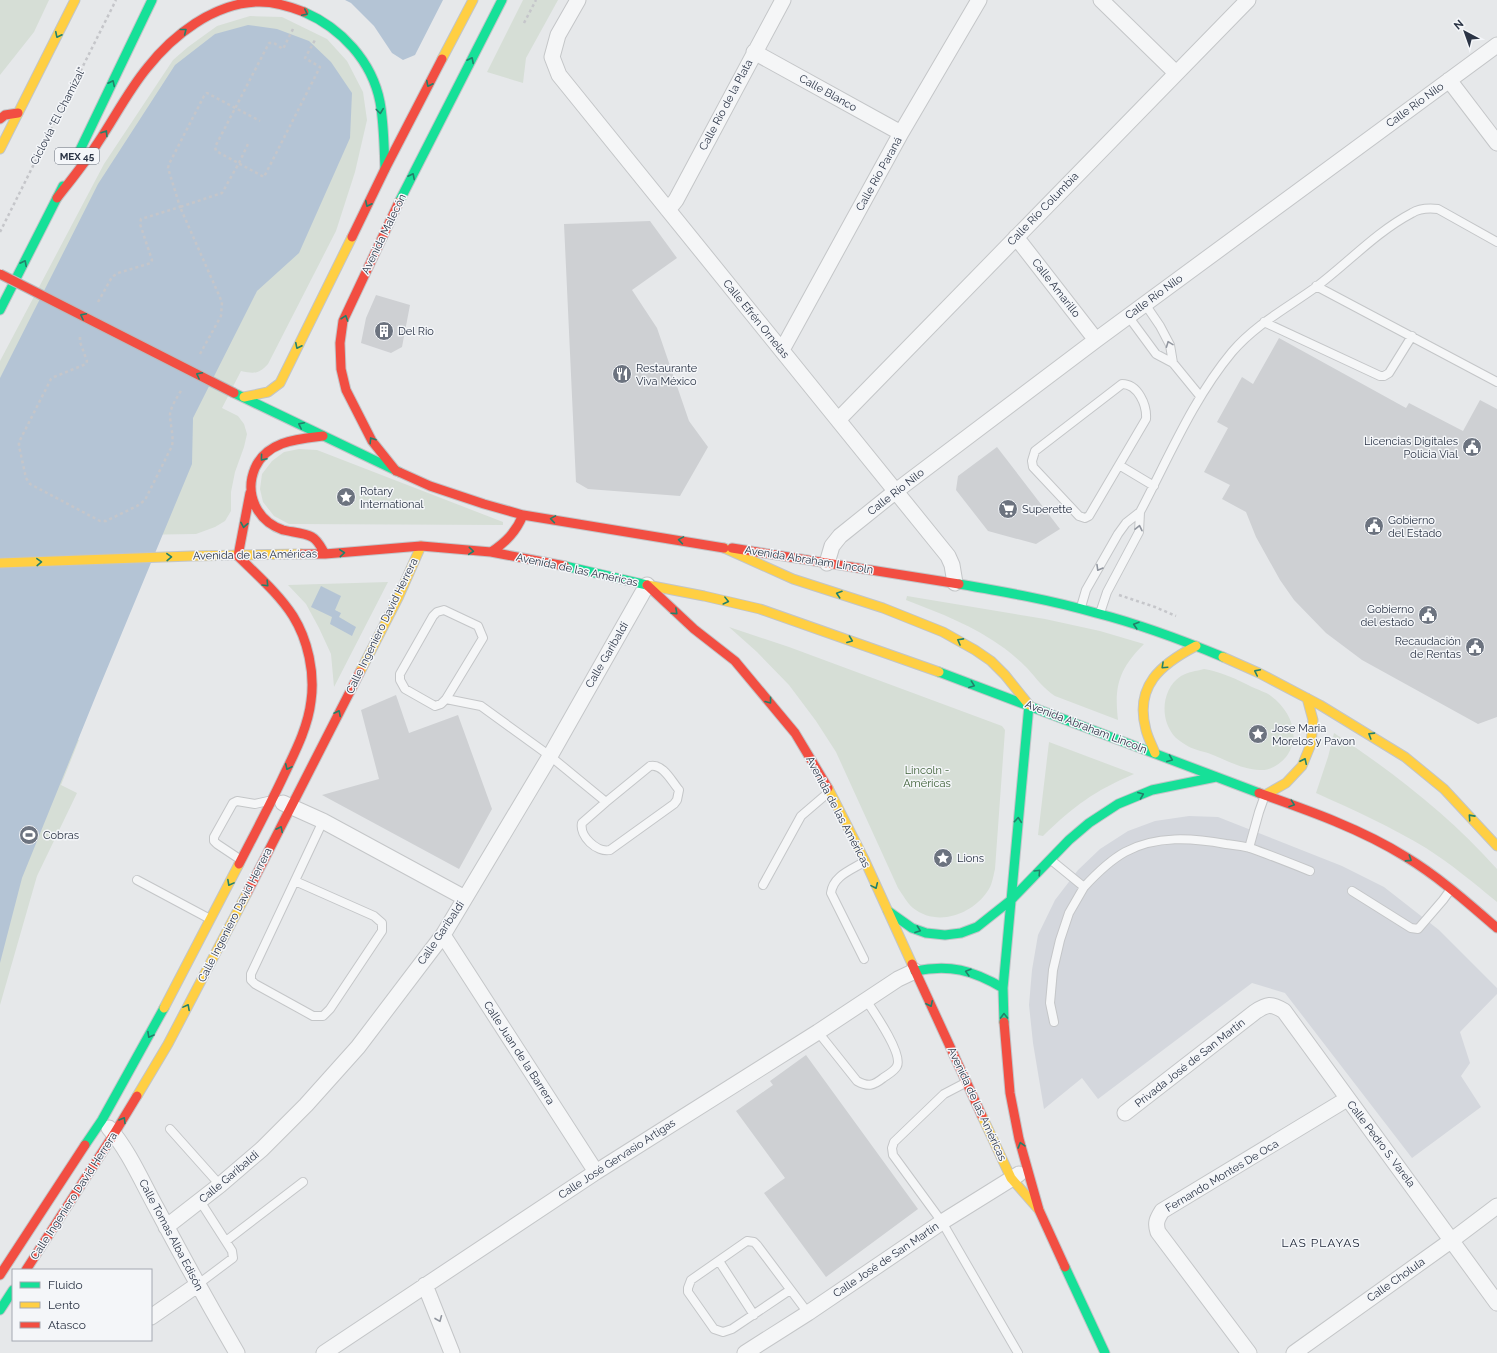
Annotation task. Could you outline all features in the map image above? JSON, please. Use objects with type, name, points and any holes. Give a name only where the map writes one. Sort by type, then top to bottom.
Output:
[{"type":"main road","points":[[0,149],[75,0]]},
{"type":"main road","name":"MEX 45","points":[[0,310],[57,198],[152,0]]},
{"type":"main road","points":[[244,397],[265,394],[273,390],[280,383],[385,169],[472,0]]},
{"type":"main road","name":"Avenida Malecón","points":[[396,471],[372,441],[346,390],[341,368],[340,343],[343,321],[393,214],[502,0]]},
{"type":"main road","points":[[57,198],[96,147],[147,67],[166,46],[190,27],[206,17],[229,8],[257,2],[279,3],[299,9],[334,29],[354,48],[368,70],[378,93],[385,169]]},
{"type":"main road","points":[[0,119],[5,115],[18,112]]},
{"type":"main road","points":[[0,274],[234,393],[430,486],[523,515],[720,546],[793,579],[883,608],[943,632],[991,661],[1005,675],[1028,705]]},
{"type":"main road","points":[[238,556],[250,493],[251,479],[254,470],[262,457],[273,447],[293,439],[323,436]]},
{"type":"main road","points":[[250,493],[257,510],[268,522],[280,529],[312,538],[326,554]]},
{"type":"main road","points":[[491,552],[510,538],[519,528],[523,515]]},
{"type":"main road","name":"Avenida de las Américas","points":[[0,563],[191,556],[326,554],[421,546],[491,552],[561,565],[647,585],[694,629],[735,661],[795,733],[830,792],[864,862],[1011,1178],[1039,1210]]},
{"type":"main road","name":"Calle Ingeniero David Herrera","points":[[27,1269],[114,1134],[168,1044],[219,925],[242,860],[273,800],[305,755],[398,598],[421,546]]},
{"type":"main road","name":"Avenida Abraham Lincoln","points":[[720,546],[955,583],[1026,596],[1100,614],[1196,646],[1256,671],[1327,708],[1407,758],[1451,796],[1495,839]]},
{"type":"main road","name":"Calle Ingeniero David Herrera","points":[[0,1275],[102,1120],[156,1023],[219,925],[291,806],[305,755],[311,701],[309,655],[304,637],[292,616],[277,596],[238,556]]},
{"type":"main road","name":"Avenida Abraham Lincoln","points":[[647,585],[760,609],[828,632],[1308,810],[1351,828],[1406,857],[1451,888],[1497,928]]},
{"type":"main road","points":[[1155,753],[1144,722],[1143,710],[1148,688],[1160,668],[1174,657],[1196,646]]},
{"type":"main road","points":[[1265,795],[1286,784],[1302,766],[1311,744],[1313,720],[1307,698]]},
{"type":"main road","name":"Avenida de las Américas","points":[[1028,705],[1003,988],[1004,1024],[1010,1093],[1019,1139],[1039,1210],[1105,1353]]},
{"type":"main road","points":[[886,909],[912,928],[926,933],[946,935],[961,933],[977,927],[1011,900],[1068,840],[1089,823],[1118,804],[1152,790],[1216,777]]},
{"type":"main road","points":[[915,972],[932,967],[954,968],[986,978],[1003,988]]},
{"type":"main road","points":[[0,1310],[12,1292]]},
{"type":"street","name":"Calle Efrén Ornelas","points":[[578,0],[558,35],[552,57],[559,75],[948,556],[952,565],[955,583]]},
{"type":"street","name":"Calle Río de la Plata","points":[[668,210],[676,200],[783,0]]},
{"type":"street","name":"Calle Río Paraná","points":[[782,350],[901,133],[979,0]]},
{"type":"street","points":[[1101,0],[1176,73]]},
{"type":"street","name":"Calle Río Columbia","points":[[838,420],[1248,0]]},
{"type":"street","name":"Calle Río Nilo","points":[[827,563],[832,546],[840,536],[896,491],[1128,316],[1497,45]]},
{"type":"street","name":"Calle Blanco","points":[[754,52],[901,133]]},
{"type":"street","points":[[1450,80],[1497,143]]},
{"type":"street","name":"Calle Amarillo","points":[[1016,236],[1096,340]]},
{"type":"street","name":"Calle Garibaldi","points":[[166,1227],[220,1185],[262,1149],[306,1105],[358,1047],[442,935],[550,756],[647,585]]},
{"type":"street","points":[[273,800],[291,806],[323,821],[465,898]]},
{"type":"street","name":"Calle Juan de la Barrera","points":[[442,935],[596,1172]]},
{"type":"street","name":"Calle José Gervasio Artigas","points":[[324,1353],[596,1172],[818,1032],[898,979],[915,972]]},
{"type":"street","name":"Calle Pedro S. Varela","points":[[1255,1012],[1264,1006],[1270,1005],[1277,1006],[1284,1010],[1347,1099],[1497,1303]]},
{"type":"street","name":"Privada José de San Martín","points":[[1125,1113],[1255,1012]]},
{"type":"street","name":"Fernando Montes De Oca","points":[[1249,1353],[1158,1232],[1156,1225],[1158,1218],[1162,1211],[1347,1099]]},
{"type":"street","name":"Calle Tomas Alba Edisón","points":[[102,1120],[114,1134],[128,1156],[197,1285],[237,1353]]},
{"type":"street","name":"Calle José de San Martín","points":[[750,1352],[942,1222],[1011,1178],[1028,1170]]},
{"type":"street","name":"Calle Cholula","points":[[1294,1353],[1497,1206]]},
{"type":"street","points":[[152,1316],[197,1285]]},
{"type":"street","points":[[425,1285],[452,1353]]},
{"type":"lane","points":[[1080,609],[1086,590],[1118,534],[1126,523],[1140,512],[1200,396],[1232,352],[1248,335],[1316,286],[1383,232],[1412,212],[1430,208],[1438,209],[1497,242]]},
{"type":"lane","points":[[1316,286],[1497,382]]},
{"type":"lane","points":[[1145,304],[1160,326],[1170,345],[1173,363]]},
{"type":"lane","points":[[1128,316],[1156,354],[1173,363],[1200,396]]},
{"type":"lane","points":[[1264,322],[1380,376],[1390,373],[1412,336]]},
{"type":"lane","points":[[1122,384],[1127,384],[1134,388],[1144,403],[1147,413],[1146,419],[1119,465],[1089,516],[1085,518],[1079,516],[1033,467],[1032,461],[1035,451],[1122,384]]},
{"type":"lane","points":[[1119,465],[1154,486]]},
{"type":"lane","points":[[1100,614],[1107,592],[1139,532],[1140,512]]},
{"type":"lane","points":[[444,610],[478,626],[483,638],[446,699],[441,704],[435,706],[405,689],[402,685],[400,674],[433,616],[437,612],[444,610]]},
{"type":"lane","points":[[446,699],[481,706],[550,756],[606,802]]},
{"type":"lane","points":[[654,765],[661,768],[679,790],[677,800],[674,804],[610,850],[605,851],[597,848],[583,834],[581,826],[582,823],[606,802],[650,766],[654,765]]},
{"type":"lane","points":[[763,885],[801,816],[830,792]]},
{"type":"lane","points":[[1249,848],[1265,795]]},
{"type":"lane","points":[[242,860],[217,844],[214,841],[214,837],[233,803],[237,801],[255,804],[273,800]]},
{"type":"lane","points":[[295,881],[374,916],[382,923],[382,931],[330,1009],[323,1016],[313,1016],[262,988],[251,980],[251,974],[323,821]]},
{"type":"lane","points":[[1054,1022],[1050,1003],[1053,970],[1069,913],[1084,887],[1098,872],[1126,852],[1151,842],[1183,838],[1249,848],[1310,871]]},
{"type":"lane","points":[[1051,859],[1084,887]]},
{"type":"lane","points":[[864,862],[837,879],[832,886],[831,893],[864,959]]},
{"type":"lane","points":[[136,880],[219,925]]},
{"type":"lane","points":[[1352,891],[1410,928],[1418,929],[1443,900],[1451,888]]},
{"type":"lane","points":[[818,1032],[857,1081],[865,1085],[877,1083],[897,1067],[899,1058],[896,1049],[866,1000]]},
{"type":"lane","points":[[967,1082],[944,1094],[894,1142],[892,1148],[893,1155],[942,1222],[1018,1353]]},
{"type":"lane","points":[[170,1129],[220,1185]]},
{"type":"lane","points":[[226,1242],[304,1182]]},
{"type":"lane","points":[[197,1285],[233,1258],[232,1251],[200,1201]]},
{"type":"lane","points":[[790,1290],[732,1329],[723,1332],[714,1329],[688,1292],[688,1284],[691,1280],[747,1241],[754,1242],[808,1313]]},
{"type":"lane","points":[[719,1261],[754,1315]]},
{"type":"path","name":"Ciclovía \"El Chamizal\"","points":[[0,232],[116,0]]},
{"type":"path","points":[[524,23],[536,0]]},
{"type":"path","points":[[299,9],[294,28],[284,49],[274,43],[269,43],[215,147],[216,151],[264,177],[320,67],[305,58],[324,22]]},
{"type":"path","points":[[180,206],[222,193],[240,163],[248,144]]},
{"type":"shaded area","points":[[1189,816],[1218,817],[1342,866],[1384,887],[1439,930],[1497,988],[1497,994],[1460,1032],[1470,1063],[1461,1076],[1481,1107],[1412,1158],[1285,993],[1252,983],[1098,1099],[1082,1078],[1044,1109],[1033,1043],[1029,1005],[1032,970],[1038,935],[1055,900],[1078,870],[1100,849],[1128,831],[1155,821]]},
{"type":"green space","points":[[0,0],[49,0],[34,32],[0,75]]},
{"type":"green space","points":[[523,0],[558,0],[526,58],[523,83],[487,72]]},
{"type":"green space","points":[[250,16],[282,17],[327,39],[347,61],[363,92],[367,120],[355,172],[336,231],[268,364],[262,370],[256,372],[249,373],[241,371],[222,408],[238,416],[244,424],[247,434],[235,472],[231,492],[231,511],[225,521],[215,527],[196,534],[0,537],[0,361],[104,164],[173,60],[217,26]]},
{"type":"green space","points":[[299,449],[317,450],[503,522],[503,525],[289,524],[274,516],[263,502],[260,489],[262,474],[272,461],[284,452]]},
{"type":"green space","points":[[388,582],[334,687],[331,654],[306,604],[288,585]]},
{"type":"green space","points":[[907,596],[1045,619],[1100,631],[1144,644],[1129,662],[1120,679],[1117,697],[1118,720],[1055,696],[1044,687],[1019,660],[993,640],[956,621],[906,600]]},
{"type":"green space","name":"Lincoln - Américas","points":[[729,627],[789,647],[1002,726],[1005,730],[995,869],[990,887],[980,900],[963,912],[953,916],[943,917],[932,917],[922,914],[911,906],[898,888],[836,752],[816,721],[789,685],[757,652]]},
{"type":"green space","points":[[1204,669],[1229,676],[1267,693],[1284,708],[1292,724],[1293,741],[1291,749],[1281,762],[1264,770],[1254,770],[1191,748],[1176,738],[1167,723],[1165,714],[1166,697],[1169,689],[1181,676]]},
{"type":"green space","name":"Cobras","points":[[0,706],[79,740],[61,785],[77,793],[37,876],[0,1005]]},
{"type":"green space","points":[[1334,733],[1399,779],[1440,813],[1479,850],[1497,869],[1497,902],[1453,867],[1413,840],[1358,812],[1316,793]]},
{"type":"green space","points":[[1049,742],[1134,774],[1120,780],[1085,800],[1043,836],[1038,835]]},
{"type":"water","points":[[345,0],[443,0],[415,55],[403,60],[392,53],[374,26],[351,3]]},
{"type":"water","points":[[248,25],[277,29],[309,41],[331,62],[352,93],[350,138],[299,253],[257,291],[193,418],[192,464],[22,878],[0,963],[0,378],[98,184],[175,65],[215,34]]},
{"type":"water","points":[[321,586],[341,596],[335,610],[341,613],[339,617],[356,627],[352,636],[330,624],[332,617],[311,607]]},
{"type":"building","name":"Restaurante Viva México","points":[[650,221],[677,258],[632,290],[657,328],[689,421],[708,447],[680,496],[588,489],[576,482],[564,224]]},
{"type":"building","name":"Del Rio","points":[[376,295],[410,305],[402,347],[391,353],[361,343],[366,318]]},
{"type":"building","name":"Gobierno del Estado","points":[[1279,338],[1406,408],[1409,403],[1463,431],[1480,400],[1497,409],[1497,717],[1478,724],[1362,660],[1326,633],[1294,600],[1280,580],[1256,537],[1246,512],[1222,499],[1230,485],[1204,472],[1228,428],[1217,422],[1242,377],[1253,384]]},
{"type":"building","name":"Superette","points":[[997,447],[1060,529],[1036,544],[988,531],[956,490],[958,476]]},
{"type":"building","points":[[396,695],[409,733],[458,715],[492,809],[459,869],[322,795],[379,779],[361,710]]},
{"type":"building","points":[[806,1055],[918,1209],[826,1277],[764,1193],[785,1178],[736,1111],[773,1085],[770,1081]]},
{"type":"traffic: fast","points":[[80,150],[152,0]]},
{"type":"traffic: fast","points":[[399,202],[502,0]]},
{"type":"traffic: fast","points":[[304,12],[318,19],[342,37],[353,48],[370,73],[380,102],[384,136],[385,169]]},
{"type":"traffic: fast","points":[[0,310],[63,186]]},
{"type":"traffic: fast","points":[[234,393],[399,472]]},
{"type":"traffic: fast","points":[[565,566],[647,585]]},
{"type":"traffic: fast","points":[[959,584],[1045,600],[1112,617],[1192,644],[1223,657]]},
{"type":"traffic: fast","points":[[939,672],[1259,793]]},
{"type":"traffic: fast","points":[[1004,1022],[1003,988],[1029,705]]},
{"type":"traffic: fast","points":[[888,911],[912,928],[926,933],[945,935],[961,933],[977,927],[1011,900],[1069,840],[1089,823],[1118,804],[1152,790],[1216,777]]},
{"type":"traffic: fast","points":[[915,971],[939,968],[960,970],[981,977],[1003,988]]},
{"type":"traffic: fast","points":[[85,1145],[102,1120],[164,1008]]},
{"type":"traffic: fast","points":[[1065,1267],[1105,1353]]},
{"type":"traffic: fast","points":[[0,1310],[12,1292]]},
{"type":"traffic: slow","points":[[0,149],[75,0]]},
{"type":"traffic: slow","points":[[442,59],[473,0]]},
{"type":"traffic: slow","points":[[244,397],[268,392],[280,383],[352,237]]},
{"type":"traffic: slow","points":[[360,672],[398,598],[421,546]]},
{"type":"traffic: slow","points":[[724,548],[793,579],[883,608],[943,632],[991,661],[1005,675],[1029,705]]},
{"type":"traffic: slow","points":[[0,563],[191,556],[301,554]]},
{"type":"traffic: slow","points":[[647,585],[760,609],[939,672]]},
{"type":"traffic: slow","points":[[1155,753],[1147,733],[1143,714],[1147,689],[1153,678],[1162,669],[1183,653],[1196,646]]},
{"type":"traffic: slow","points":[[1223,657],[1259,673],[1320,705],[1405,757],[1444,789],[1497,846]]},
{"type":"traffic: slow","points":[[1265,795],[1286,783],[1302,766],[1311,744],[1313,720],[1307,698]]},
{"type":"traffic: slow","points":[[828,788],[865,861],[912,964]]},
{"type":"traffic: slow","points":[[164,1008],[239,864]]},
{"type":"traffic: slow","points":[[137,1096],[168,1044],[247,893]]},
{"type":"traffic: slow","points":[[982,1116],[1011,1178],[1039,1210]]},
{"type":"traffic: jam","points":[[57,198],[92,151],[140,77],[169,44],[195,23],[224,9],[240,4],[256,2],[275,3],[304,12]]},
{"type":"traffic: jam","points":[[352,237],[385,169],[442,59]]},
{"type":"traffic: jam","points":[[0,119],[5,115],[18,113]]},
{"type":"traffic: jam","points":[[396,471],[372,441],[346,390],[341,369],[340,343],[343,321],[399,202]]},
{"type":"traffic: jam","points":[[0,274],[234,393]]},
{"type":"traffic: jam","points":[[323,436],[293,440],[267,452],[260,459],[255,468],[251,487],[255,505],[266,520],[283,530],[314,538],[325,554]]},
{"type":"traffic: jam","points":[[399,472],[430,486],[523,515],[724,548]]},
{"type":"traffic: jam","points":[[238,556],[250,493]]},
{"type":"traffic: jam","points":[[491,552],[510,536],[517,527],[523,515]]},
{"type":"traffic: jam","points":[[301,554],[325,554],[421,546],[491,552],[565,566]]},
{"type":"traffic: jam","points":[[732,548],[959,584]]},
{"type":"traffic: jam","points":[[238,556],[274,592],[293,616],[303,635],[309,657],[312,679],[311,701],[307,720],[300,739],[239,864]]},
{"type":"traffic: jam","points":[[647,585],[694,629],[735,661],[795,733],[828,788]]},
{"type":"traffic: jam","points":[[247,893],[360,672]]},
{"type":"traffic: jam","points":[[1259,793],[1335,821],[1389,847],[1442,882],[1497,928]]},
{"type":"traffic: jam","points":[[912,964],[982,1116]]},
{"type":"traffic: jam","points":[[1004,1022],[1010,1093],[1019,1139],[1039,1210],[1065,1267]]},
{"type":"traffic: jam","points":[[27,1269],[137,1096]]},
{"type":"traffic: jam","points":[[0,1275],[85,1145]]},
{"type":"place","name":"Del Rio","points":[[384,331]]},
{"type":"place","name":"Restaurante Viva México","points":[[622,374]]},
{"type":"place","name":"Licencias Digitales Policia Vial","points":[[1472,447]]},
{"type":"place","name":"Rotary International","points":[[346,497]]},
{"type":"place","name":"Superette","points":[[1008,509]]},
{"type":"place","name":"Gobierno del Estado","points":[[1374,526]]},
{"type":"place","name":"Gobierno del estado","points":[[1428,615]]},
{"type":"place","name":"Recaudación de Rentas","points":[[1475,647]]},
{"type":"place","name":"Jose Maria Morelos y Pavon","points":[[1258,734]]},
{"type":"place","name":"Cobras","points":[[29,835]]},
{"type":"place","name":"Lions","points":[[943,858]]},
{"type":"district","name":"LAS PLAYAS","points":[[1321,1243]]}]
